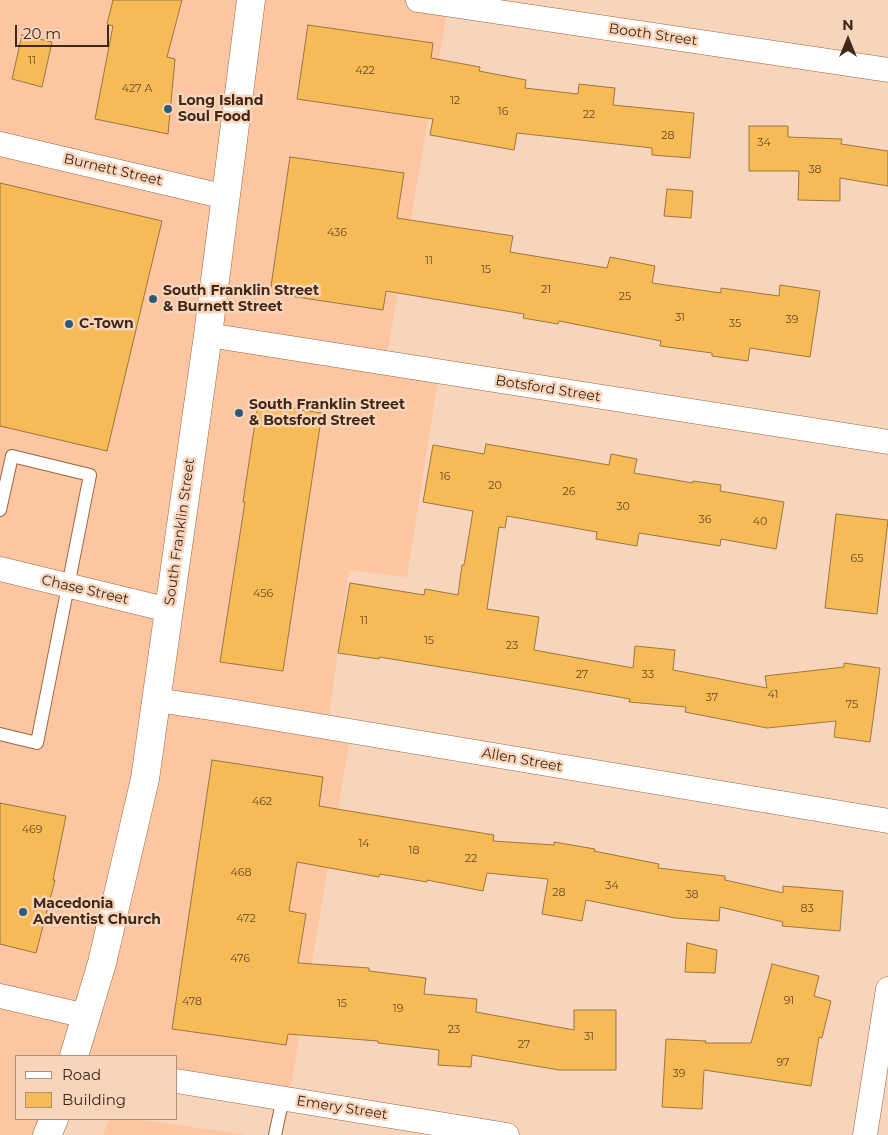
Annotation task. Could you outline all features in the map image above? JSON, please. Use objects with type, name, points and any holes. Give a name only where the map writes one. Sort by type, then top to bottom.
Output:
[{"type":"main road","name":"South Franklin Street","points":[[74,1055],[102,963],[145,779],[208,335],[251,0]]},
{"type":"main road","points":[[47,1135],[54,1120]]},
{"type":"street","name":"Booth Street","points":[[418,0],[888,70]]},
{"type":"street","name":"Burnett Street","points":[[0,144],[226,197]]},
{"type":"street","name":"Botsford Street","points":[[208,335],[888,442]]},
{"type":"street","name":"Chase Street","points":[[0,569],[170,610]]},
{"type":"street","name":"Allen Street","points":[[156,700],[888,821]]},
{"type":"street","points":[[864,1135],[888,989]]},
{"type":"street","points":[[0,996],[86,1016]]},
{"type":"street","name":"Emery Street","points":[[178,1081],[507,1135]]},
{"type":"lane","points":[[0,510],[12,456],[90,474],[37,743],[0,734]]},
{"type":"lane","points":[[275,1135],[282,1098]]},
{"type":"shaded area","points":[[0,0],[449,0],[387,355],[440,367],[407,577],[349,570],[328,724],[352,726],[289,1097],[178,1075],[178,1055],[15,1055],[15,1120],[59,1120],[52,1135],[0,1135]]},
{"type":"shaded area","points":[[109,1120],[143,1120],[246,1135],[103,1135]]},
{"type":"building","points":[[113,0],[182,0],[167,57],[175,59],[168,134],[95,119],[113,26],[107,24]]},
{"type":"building","points":[[308,25],[433,43],[431,58],[480,67],[479,71],[526,80],[525,88],[578,94],[579,84],[615,88],[613,105],[694,113],[690,158],[652,155],[652,148],[517,133],[514,150],[430,135],[433,119],[297,99]]},
{"type":"building","points":[[22,35],[52,42],[42,87],[12,79]]},
{"type":"building","points":[[749,126],[788,126],[788,137],[842,139],[841,144],[888,151],[888,186],[840,178],[840,201],[798,200],[799,171],[749,171]]},
{"type":"building","points":[[290,157],[404,173],[397,218],[513,236],[510,252],[607,268],[610,257],[655,266],[652,283],[721,293],[721,288],[779,296],[780,285],[820,291],[810,357],[750,348],[748,361],[712,356],[712,353],[660,346],[661,341],[559,321],[558,324],[523,318],[524,314],[386,291],[383,310],[270,293]]},
{"type":"building","name":"C-Town","points":[[0,183],[162,221],[107,451],[0,426]]},
{"type":"building","points":[[667,189],[693,191],[691,218],[664,216]]},
{"type":"building","points":[[258,403],[322,413],[283,671],[220,662],[245,502],[243,502]]},
{"type":"building","points":[[486,444],[609,465],[611,454],[637,459],[634,473],[693,483],[693,481],[721,485],[720,491],[784,502],[776,549],[721,539],[720,546],[639,533],[637,546],[596,539],[597,532],[507,516],[505,528],[499,527],[487,609],[539,617],[534,650],[633,668],[635,646],[675,650],[673,670],[767,688],[765,676],[844,667],[844,663],[880,668],[870,742],[834,737],[836,721],[767,728],[685,712],[686,707],[629,702],[630,699],[527,681],[379,657],[379,659],[338,653],[350,583],[424,595],[425,589],[458,595],[473,511],[423,502],[433,445],[484,454]]},
{"type":"building","points":[[836,514],[888,520],[877,614],[825,608]]},
{"type":"building","points":[[212,760],[323,777],[319,806],[494,835],[493,841],[554,845],[554,842],[595,849],[594,851],[659,864],[658,868],[725,876],[725,880],[783,893],[783,886],[843,891],[840,931],[782,926],[783,922],[720,907],[719,921],[675,918],[586,900],[582,921],[542,914],[548,879],[487,873],[483,891],[427,880],[427,882],[380,874],[379,877],[297,862],[289,911],[306,914],[298,963],[369,968],[369,971],[426,978],[424,994],[477,999],[476,1012],[574,1030],[574,1010],[616,1010],[616,1070],[559,1070],[472,1055],[471,1067],[438,1065],[439,1050],[378,1043],[378,1041],[288,1034],[286,1045],[172,1029]]},
{"type":"building","points":[[0,803],[66,816],[53,880],[55,880],[36,953],[0,944]]},
{"type":"building","points":[[687,943],[717,950],[715,973],[685,972]]},
{"type":"building","points":[[772,964],[819,976],[814,996],[831,1001],[822,1038],[819,1037],[811,1086],[704,1070],[702,1109],[662,1107],[666,1039],[706,1041],[705,1043],[751,1043]]},
{"type":"place","name":"Long Island Soul Food","points":[[168,109]]},
{"type":"place","name":"South Franklin Street & Burnett Street","points":[[153,299]]},
{"type":"place","name":"C-Town","points":[[69,324]]},
{"type":"place","name":"South Franklin Street & Botsford Street","points":[[239,413]]},
{"type":"place","name":"Macedonia Adventist Church","points":[[23,912]]}]
